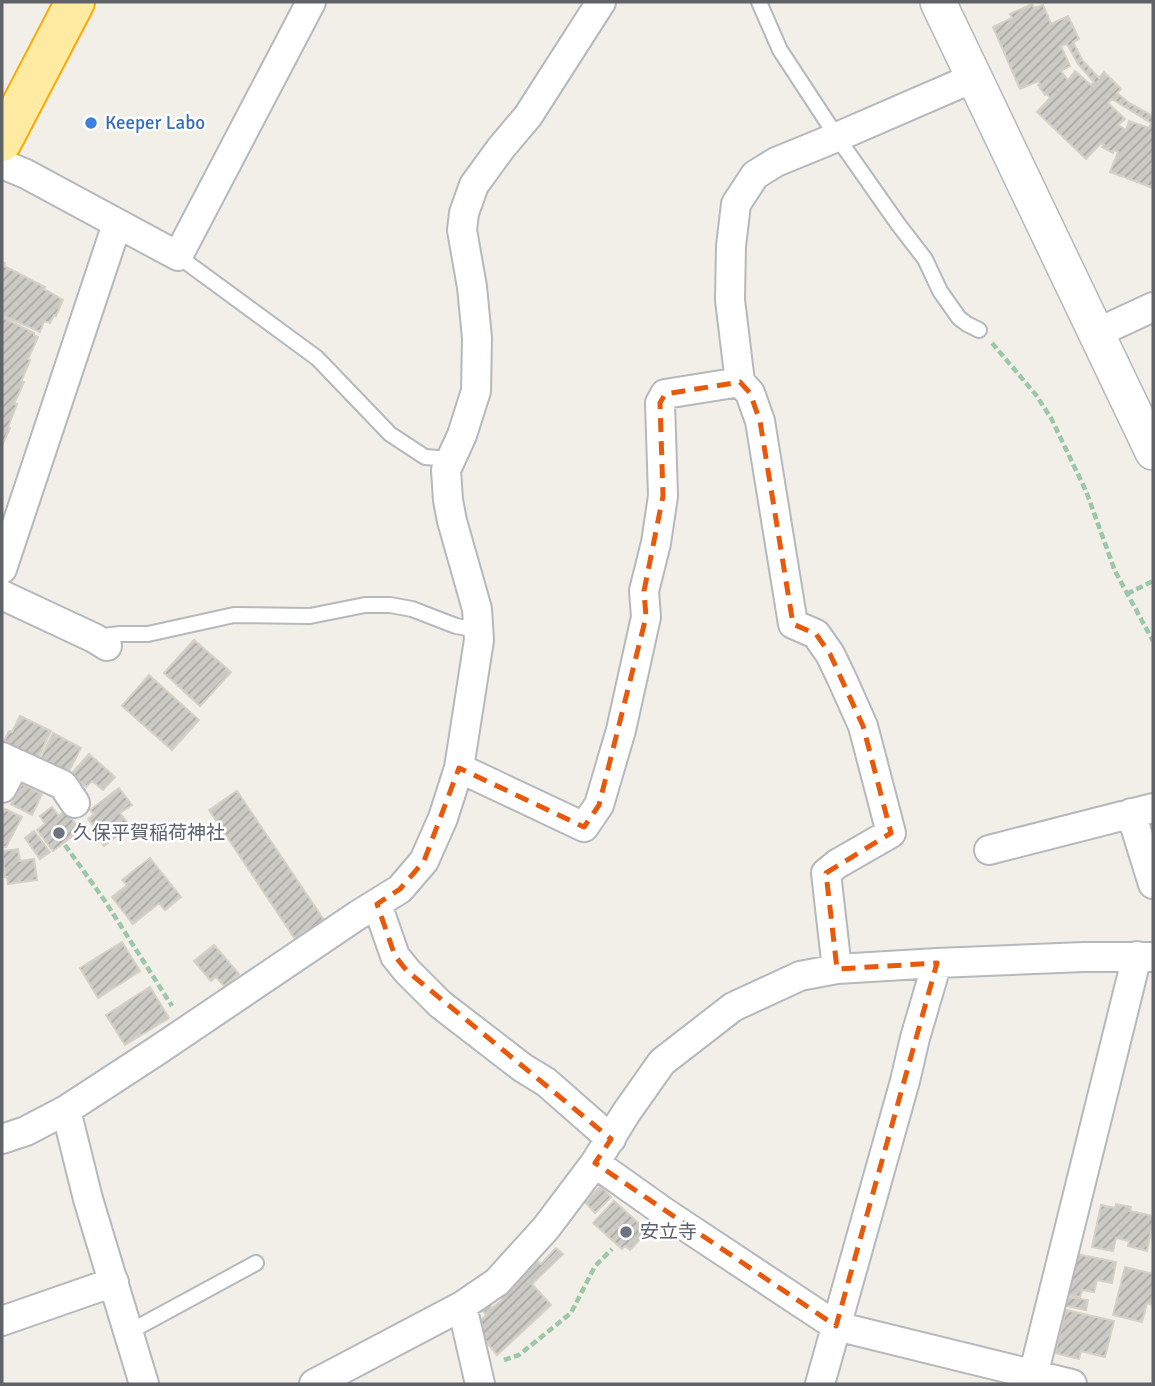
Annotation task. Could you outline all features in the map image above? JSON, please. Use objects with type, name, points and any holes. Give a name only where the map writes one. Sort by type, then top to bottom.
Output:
[{"type":"highway","points":[[2,142],[75,2]]},
{"type":"street","points":[[2,164],[26,174],[178,256],[310,2]]},
{"type":"street","points":[[2,1139],[26,1131],[66,1110],[188,1030],[400,890],[424,861],[443,818],[459,768],[479,640],[477,609],[452,521],[446,470],[462,435],[476,391],[477,338],[462,230],[464,213],[474,185],[528,116],[601,2]]},
{"type":"street","points":[[938,2],[1153,452]]},
{"type":"street","points":[[837,970],[826,873],[891,833],[881,788],[853,702],[830,654],[816,635],[793,624],[760,421],[750,393],[740,382],[730,299],[731,246],[736,204],[755,175],[776,162],[973,78]]},
{"type":"street","points":[[2,569],[117,224]]},
{"type":"street","points":[[1097,333],[1153,307]]},
{"type":"street","points":[[459,768],[584,827],[599,805],[621,730],[646,617],[644,591],[656,543],[663,496],[660,403],[665,394],[740,382]]},
{"type":"street","points":[[2,595],[99,642]]},
{"type":"street","points":[[2,788],[8,760],[63,785],[75,803]]},
{"type":"street","points":[[989,850],[1142,811],[1153,884]]},
{"type":"street","points":[[377,904],[394,956],[407,971],[440,1004],[523,1068],[546,1082],[611,1139]]},
{"type":"street","points":[[314,1384],[462,1306],[497,1282],[546,1228],[596,1163],[662,1062],[733,1007],[800,976],[837,970],[937,963],[1145,956],[1032,1379]]},
{"type":"street","points":[[820,1384],[937,963]]},
{"type":"street","points":[[66,1110],[88,1199],[144,1384]]},
{"type":"street","points":[[596,1163],[664,1212],[836,1326],[1032,1379],[1072,1384]]},
{"type":"street","points":[[2,1321],[114,1282]]},
{"type":"street","points":[[462,1306],[478,1377]]},
{"type":"lane","points":[[759,2],[780,50],[837,137],[925,259],[940,291],[959,318],[979,330]]},
{"type":"lane","points":[[178,256],[317,358],[390,434],[425,457],[451,459]]},
{"type":"lane","points":[[99,642],[120,634],[148,635],[234,615],[310,616],[365,605],[390,605],[412,609],[456,626],[478,630]]},
{"type":"lane","points":[[129,1332],[256,1264]]},
{"type":"path","points":[[979,330],[1028,385],[1051,418],[1086,491],[1115,571],[1153,641]]},
{"type":"path","points":[[1127,593],[1153,581]]},
{"type":"path","points":[[65,845],[105,901],[188,1030]]},
{"type":"path","points":[[478,1377],[519,1355],[571,1313],[595,1266],[612,1249]]},
{"type":"highlighted area","points":[[740,382],[750,393],[760,421],[793,624],[816,634],[830,654],[863,726],[891,833],[826,873],[837,969],[937,963],[836,1326],[595,1163],[611,1139],[407,971],[395,956],[377,904],[400,889],[424,861],[459,768],[584,827],[599,805],[646,617],[644,591],[663,496],[660,403],[665,394]]},
{"type":"building","points":[[1032,4],[1034,8],[1043,5],[1051,24],[1068,16],[1079,39],[1073,42],[1083,61],[1099,78],[1104,72],[1121,89],[1117,93],[1129,103],[1153,116],[1153,188],[1110,172],[1118,152],[1114,150],[1113,153],[1102,147],[1104,145],[1101,143],[1086,159],[1037,112],[1050,98],[1045,95],[1038,81],[1020,89],[993,27],[1012,18],[1010,14]],"holes":[[[1067,44],[1078,64],[1094,82],[1091,85],[1075,71],[1068,80],[1061,71],[1070,66],[1061,46]],[[1112,99],[1151,123],[1149,128],[1129,121],[1126,130],[1118,125],[1125,119],[1108,103]]]},
{"type":"building","points":[[2,262],[5,263],[4,266],[45,287],[44,289],[63,300],[56,316],[54,315],[50,323],[44,321],[40,332],[2,315]]},
{"type":"building","points":[[2,317],[38,337],[28,359],[30,360],[21,382],[24,382],[14,404],[17,404],[2,445]]},
{"type":"building","points":[[194,640],[231,672],[200,706],[164,673]]},
{"type":"building","points":[[149,675],[199,720],[172,750],[122,706]]},
{"type":"building","points":[[20,716],[51,731],[36,762],[2,746]]},
{"type":"building","points":[[53,733],[81,748],[68,773],[40,759]]},
{"type":"building","points":[[89,754],[115,777],[103,790],[92,781],[86,787],[71,774]]},
{"type":"building","points":[[22,784],[42,794],[32,815],[11,804]]},
{"type":"building","points":[[119,788],[132,805],[120,813],[130,826],[104,846],[94,832],[97,830],[88,819],[94,814],[90,810]]},
{"type":"building","points":[[237,791],[324,920],[295,939],[209,810]]},
{"type":"building","points":[[52,807],[59,816],[65,810],[80,830],[53,851],[37,830],[45,824],[40,816]]},
{"type":"building","points":[[5,809],[22,817],[6,847],[2,847],[2,815]]},
{"type":"building","points":[[34,831],[50,852],[40,859],[25,838]]},
{"type":"building","points":[[18,849],[20,861],[34,859],[37,880],[8,884],[2,851]]},
{"type":"building","points":[[150,858],[181,897],[165,910],[159,903],[133,924],[112,897],[127,885],[122,880]]},
{"type":"building","points":[[122,942],[140,971],[98,998],[80,968]]},
{"type":"building","points":[[214,945],[239,974],[224,986],[216,977],[211,981],[194,961]]},
{"type":"building","points":[[150,987],[169,1018],[125,1045],[106,1015]]},
{"type":"building","points":[[601,1186],[611,1197],[595,1213],[585,1202]]},
{"type":"building","points":[[614,1201],[644,1228],[645,1234],[630,1250],[625,1246],[622,1249],[593,1223]]},
{"type":"building","points":[[1116,1204],[1131,1207],[1130,1211],[1153,1216],[1153,1232],[1151,1231],[1147,1251],[1128,1246],[1129,1241],[1116,1238],[1113,1251],[1092,1247],[1101,1205],[1115,1208]]},
{"type":"building","points":[[556,1248],[563,1254],[532,1284],[551,1305],[497,1355],[484,1339],[481,1320],[486,1315],[483,1311],[502,1300],[500,1297],[537,1261],[541,1264]]},
{"type":"building","points":[[1077,1254],[1116,1262],[1112,1283],[1097,1280],[1094,1292],[1082,1290],[1080,1297],[1069,1295]]},
{"type":"building","points":[[1125,1267],[1153,1274],[1153,1305],[1147,1303],[1142,1322],[1113,1315]]},
{"type":"building","points":[[1068,1297],[1088,1300],[1086,1310],[1066,1306]]},
{"type":"building","points":[[1066,1310],[1114,1321],[1105,1357],[1081,1351],[1079,1359],[1055,1353]]},
{"type":"place","name":"Keeper Labo","points":[[91,123]]},
{"type":"place","name":"久保平賀稲荷神社","points":[[59,833]]},
{"type":"place","name":"安立寺","points":[[626,1232]]}]
